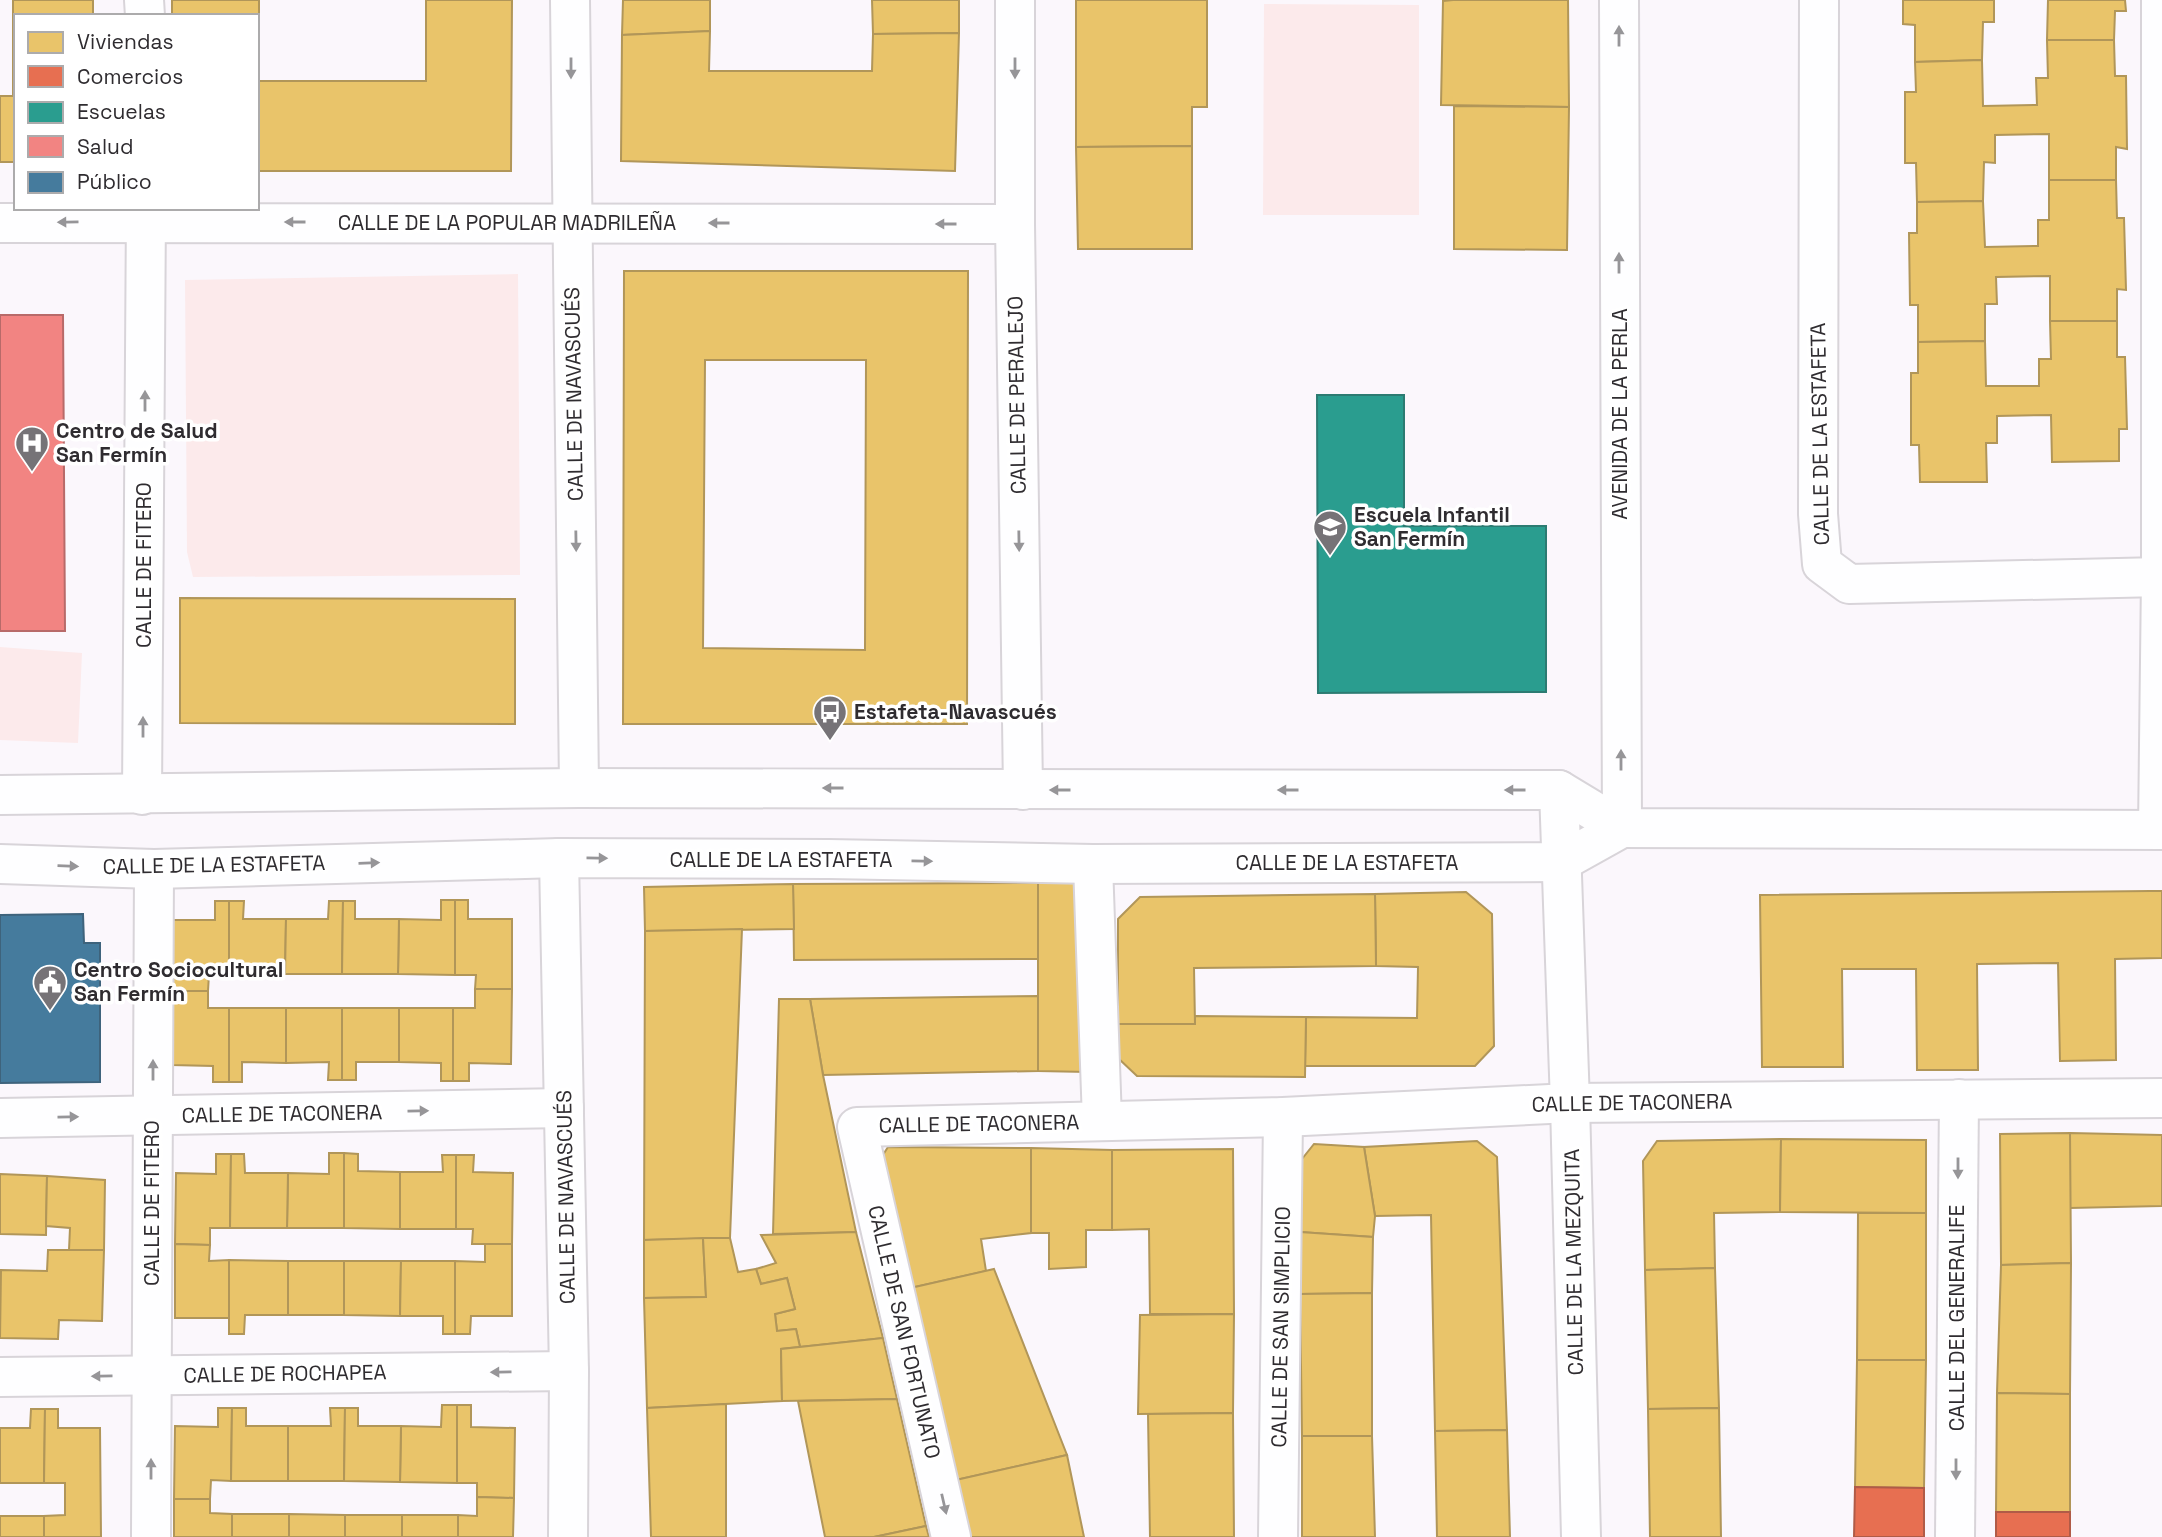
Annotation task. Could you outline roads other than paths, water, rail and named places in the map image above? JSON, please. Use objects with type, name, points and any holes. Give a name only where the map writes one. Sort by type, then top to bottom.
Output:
[{"type":"street","name":"CALLE DE NAVASCUÉS","points":[[570,0],[579,788]]},
{"type":"street","name":"CALLE DE PERALEJO","points":[[1015,0],[1015,224],[1023,790]]},
{"type":"street","name":"AVENIDA DE LA PERLA","points":[[1619,0],[1622,828]]},
{"type":"street","name":"CALLE DE LA ESTAFETA","points":[[1819,0],[1818,514],[1822,565],[1849,584],[2161,577]]},
{"type":"street","name":"CALLE DE LA ESTAFETA","points":[[0,864],[154,869],[559,858],[1093,864],[1561,862],[1622,828],[2160,830],[2161,0]]},
{"type":"street","name":"CALLE DE LA POPULAR MADRILEÑA","points":[[0,223],[146,215],[571,223],[1015,224]]},
{"type":"street","name":"CALLE DE FITERO","points":[[142,795],[146,215]]},
{"type":"street","points":[[0,795],[579,788],[1559,790],[1622,828]]},
{"type":"street","points":[[1559,790],[1561,862]]},
{"type":"street","name":"CALLE DE NAVASCUÉS","points":[[559,858],[569,1371],[568,1537]]},
{"type":"street","name":"CALLE DE LA MEZQUITA","points":[[1561,862],[1581,1537]]},
{"type":"street","name":"CALLE DE TACONERA","points":[[1093,864],[1102,1121]]},
{"type":"street","name":"CALLE DE FITERO","points":[[151,1537],[154,869]]},
{"type":"street","name":"CALLE DE TACONERA","points":[[857,1127],[1283,1117],[1570,1103],[2162,1098]]},
{"type":"street","name":"CALLE DEL GENERALIFE","points":[[1955,1537],[1959,1100]]},
{"type":"street","name":"CALLE DE TACONERA","points":[[0,1118],[564,1108]]},
{"type":"street","name":"CALLE DE SAN SIMPLICIO","points":[[1278,1537],[1283,1117]]},
{"type":"street","name":"CALLE DE SAN FORTUNATO","points":[[857,1127],[951,1537]]},
{"type":"street","name":"CALLE DE ROCHAPEA","points":[[0,1377],[569,1371]]},
{"type":"place","name":"Centro de Salud San Fermín","points":[[32,473]]},
{"type":"place","name":"Escuela Infantil San Fermín","points":[[1330,557]]},
{"type":"place","name":"Estafeta-Navascués","points":[[830,742]]},
{"type":"place","name":"Centro Sociocultural San Fermín","points":[[50,1012]]}]
